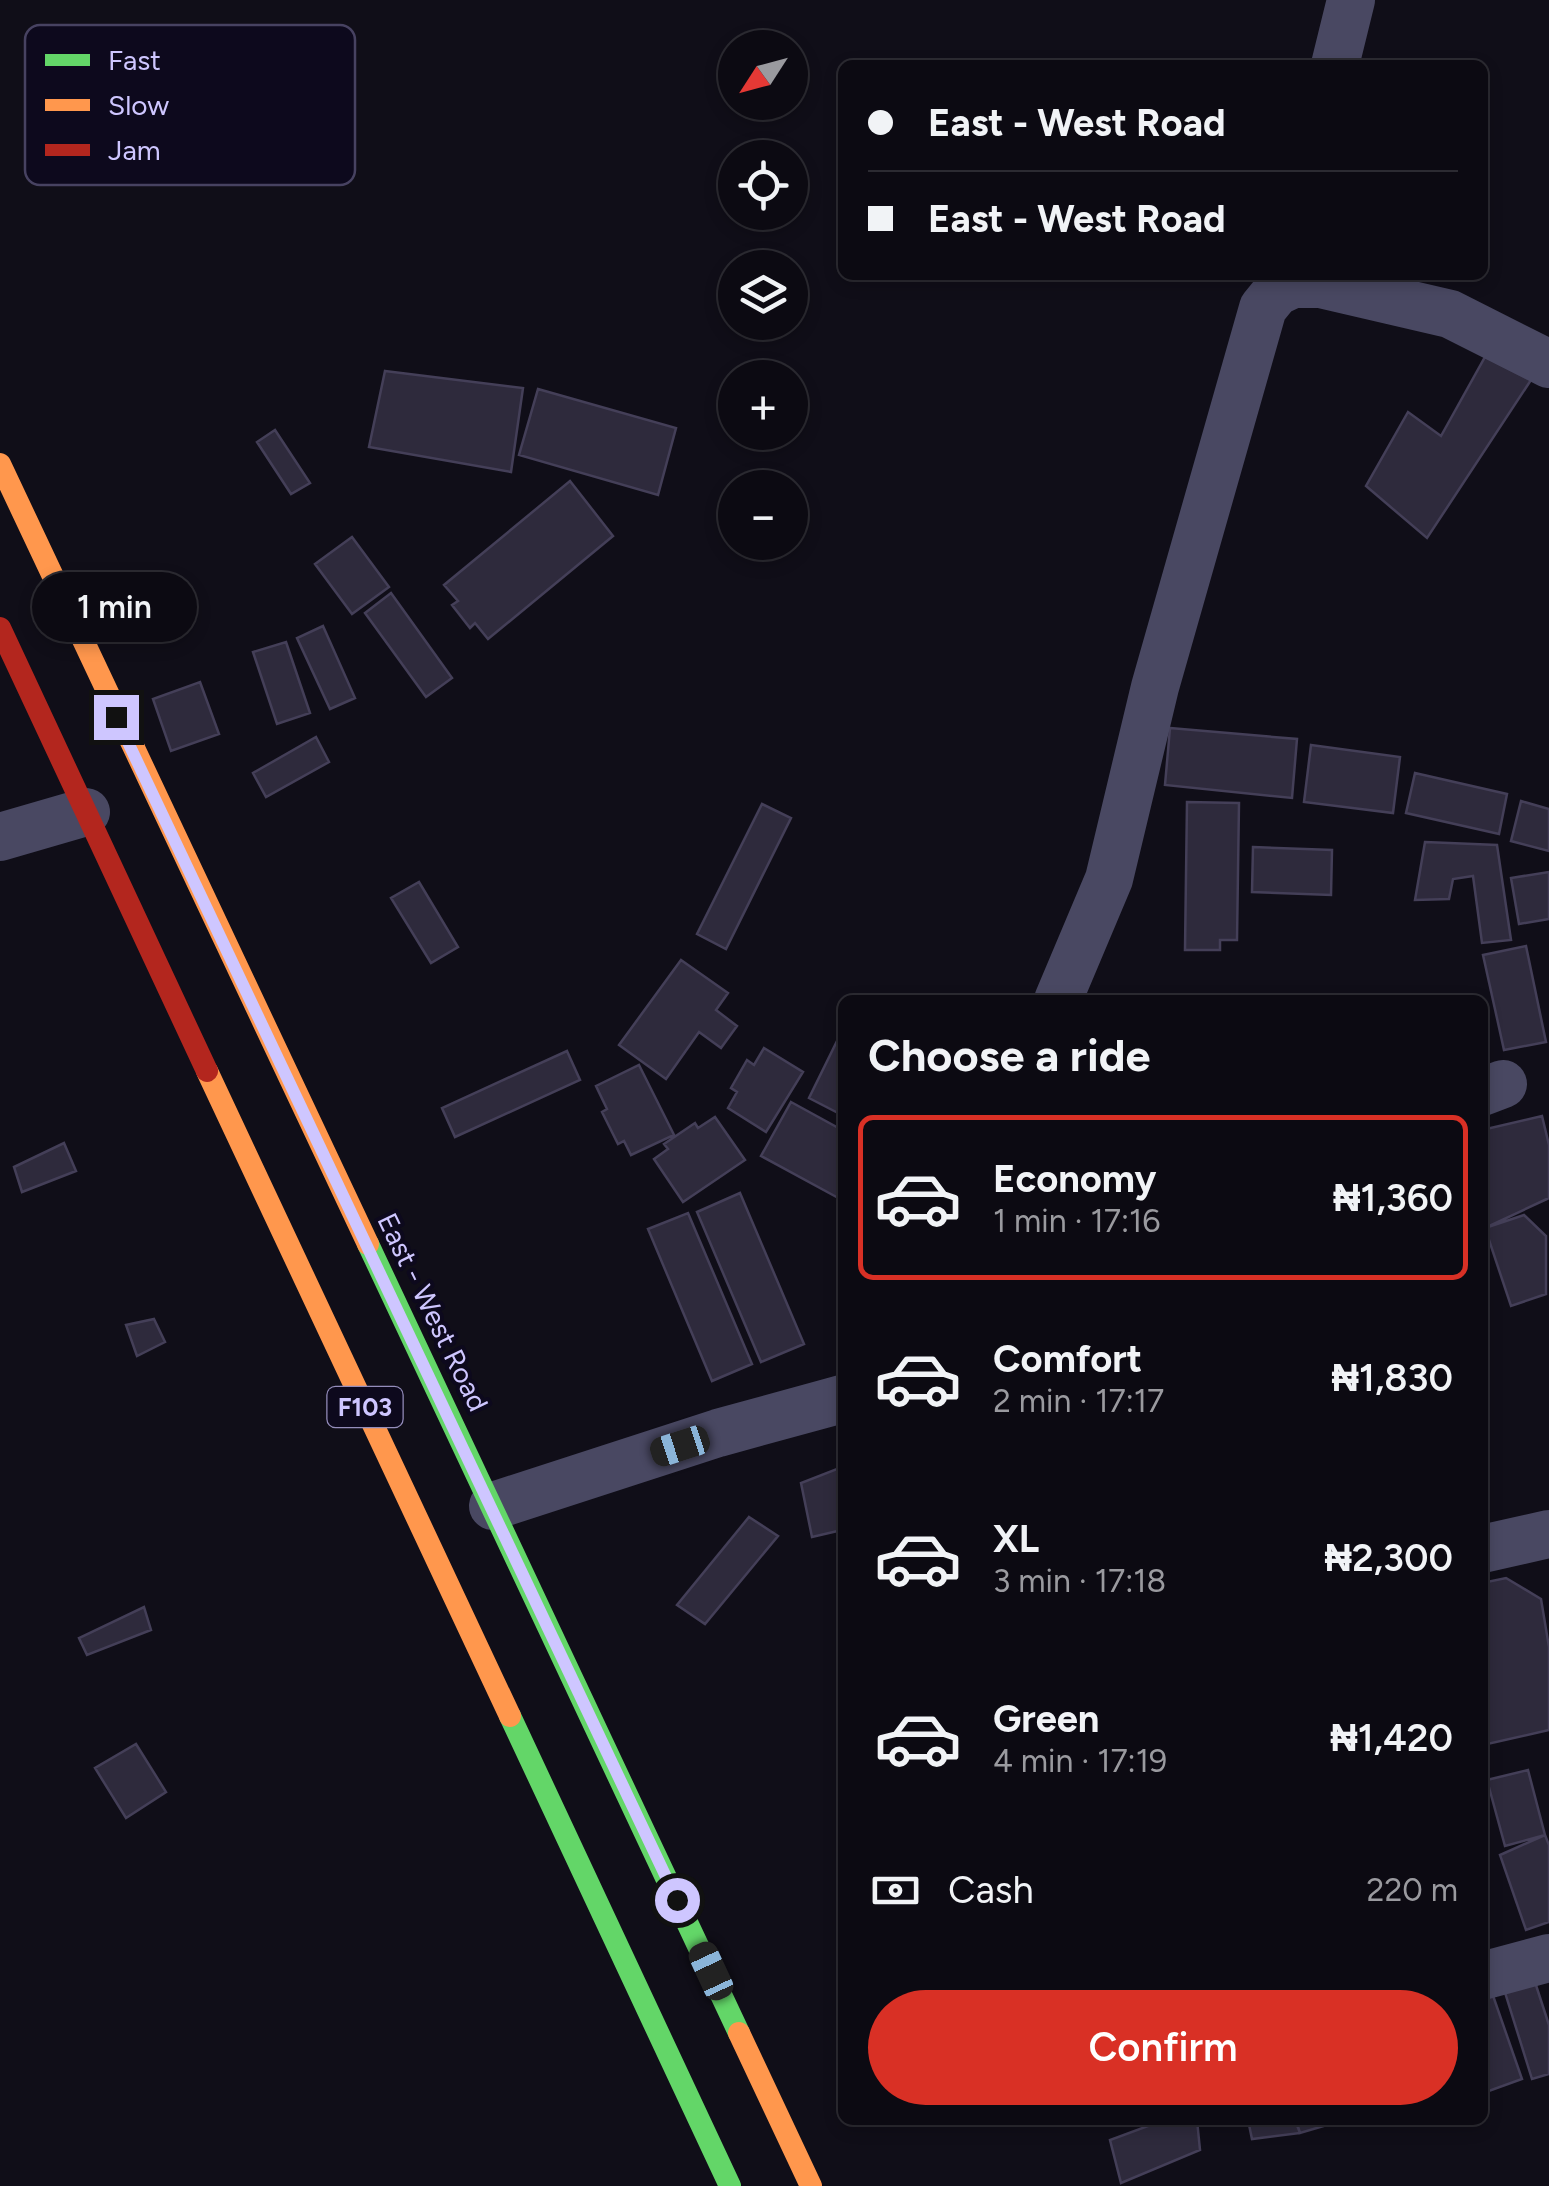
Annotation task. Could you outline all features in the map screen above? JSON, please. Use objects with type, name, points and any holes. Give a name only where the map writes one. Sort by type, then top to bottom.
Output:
[{"type":"main road","name":"East - West Road","points":[[0,464],[158,807],[493,1506],[811,2186]]},
{"type":"main road","name":"F103","points":[[0,628],[730,2186]]},
{"type":"street","points":[[1336,60],[1352,0]]},
{"type":"street","points":[[1060,995],[1109,879],[1155,687],[1256,329],[1278,284],[1321,284],[1450,314],[1549,364]]},
{"type":"street","points":[[0,837],[86,812]]},
{"type":"street","points":[[493,1506],[718,1433],[838,1400]]},
{"type":"street","points":[[1488,1549],[1549,1534]]},
{"type":"street","points":[[1488,1974],[1549,1958]]},
{"type":"building","points":[[1485,357],[1531,380],[1427,538],[1366,486],[1408,412],[1441,436]]},
{"type":"building","points":[[385,371],[523,388],[511,472],[369,447]]},
{"type":"building","points":[[538,389],[676,428],[658,495],[519,455]]},
{"type":"building","points":[[275,430],[310,483],[291,494],[257,442]]},
{"type":"building","points":[[570,481],[613,536],[488,639],[475,623],[470,628],[452,605],[458,601],[444,585]]},
{"type":"building","points":[[352,537],[389,587],[352,614],[315,564]]},
{"type":"building","points":[[391,593],[452,678],[426,697],[365,613]]},
{"type":"building","points":[[323,626],[355,698],[330,709],[297,638]]},
{"type":"building","points":[[286,642],[310,713],[277,724],[253,652]]},
{"type":"building","points":[[200,682],[219,734],[171,751],[153,699]]},
{"type":"building","points":[[1170,728],[1297,739],[1292,798],[1165,785]]},
{"type":"building","points":[[316,737],[329,762],[266,797],[253,773]]},
{"type":"building","points":[[1311,745],[1400,757],[1393,813],[1304,802]]},
{"type":"building","points":[[1415,773],[1507,794],[1499,834],[1406,813]]},
{"type":"building","points":[[1521,801],[1549,809],[1549,851],[1511,841]]},
{"type":"building","points":[[1187,802],[1239,803],[1237,940],[1220,940],[1220,950],[1185,950]]},
{"type":"building","points":[[762,804],[791,818],[726,949],[697,934]]},
{"type":"building","points":[[1425,842],[1497,845],[1511,940],[1482,943],[1473,876],[1453,879],[1449,899],[1415,900]]},
{"type":"building","points":[[1253,847],[1332,850],[1331,895],[1252,892]]},
{"type":"building","points":[[1549,872],[1549,919],[1519,924],[1511,878]]},
{"type":"building","points":[[419,882],[458,947],[431,963],[391,898]]},
{"type":"building","points":[[1526,946],[1546,1042],[1504,1050],[1483,955]]},
{"type":"building","points":[[681,960],[728,993],[716,1010],[737,1026],[721,1048],[699,1032],[666,1079],[619,1045]]},
{"type":"building","points":[[837,1041],[838,1113],[809,1098]]},
{"type":"building","points":[[764,1048],[803,1072],[766,1132],[728,1108],[737,1092],[731,1088],[747,1060],[754,1065]]},
{"type":"building","points":[[567,1051],[580,1080],[455,1137],[442,1108]]},
{"type":"building","points":[[639,1065],[674,1135],[631,1155],[624,1141],[618,1144],[602,1112],[607,1109],[596,1086]]},
{"type":"building","points":[[791,1102],[838,1128],[838,1198],[761,1156]]},
{"type":"building","points":[[1542,1116],[1549,1145],[1549,1198],[1488,1227],[1488,1129]]},
{"type":"building","points":[[715,1117],[745,1160],[683,1202],[654,1159],[668,1149],[664,1144],[695,1123],[698,1128]]},
{"type":"building","points":[[64,1143],[76,1171],[22,1192],[14,1167]]},
{"type":"building","points":[[740,1193],[804,1344],[761,1362],[697,1212]]},
{"type":"building","points":[[688,1213],[752,1364],[712,1381],[648,1229]]},
{"type":"building","points":[[1524,1215],[1546,1236],[1546,1294],[1511,1306],[1488,1227]]},
{"type":"building","points":[[154,1319],[165,1342],[137,1356],[126,1325]]},
{"type":"building","points":[[838,1469],[838,1531],[812,1537],[801,1483]]},
{"type":"building","points":[[749,1517],[778,1536],[705,1624],[677,1605]]},
{"type":"building","points":[[1506,1578],[1541,1599],[1549,1647],[1549,1730],[1488,1744],[1488,1582]]},
{"type":"building","points":[[144,1607],[151,1630],[87,1655],[79,1638]]},
{"type":"building","points":[[136,1744],[166,1792],[126,1818],[95,1768]]},
{"type":"building","points":[[1528,1770],[1545,1835],[1505,1846],[1488,1780]]},
{"type":"building","points":[[1545,1835],[1549,1845],[1549,1922],[1526,1930],[1500,1855]]},
{"type":"building","points":[[1533,1976],[1549,2025],[1549,2074],[1532,2079],[1503,1986]]},
{"type":"building","points":[[1488,1988],[1522,2079],[1488,2091]]},
{"type":"building","points":[[1150,2125],[1198,2125],[1200,2150],[1121,2183],[1110,2140]]},
{"type":"building","points":[[1249,2125],[1297,2125],[1300,2133],[1252,2139]]},
{"type":"building","points":[[1298,2125],[1327,2125],[1300,2133]]},
{"type":"traffic: fast","points":[[368,1244],[739,2033]]},
{"type":"traffic: fast","points":[[510,1716],[730,2186]]},
{"type":"traffic: slow","points":[[0,464],[368,1244]]},
{"type":"traffic: slow","points":[[207,1071],[510,1716]]},
{"type":"traffic: slow","points":[[739,2033],[811,2186]]},
{"type":"traffic: jam","points":[[0,628],[207,1071]]},
{"type":"route","points":[[116,717],[677,1900]]}]
